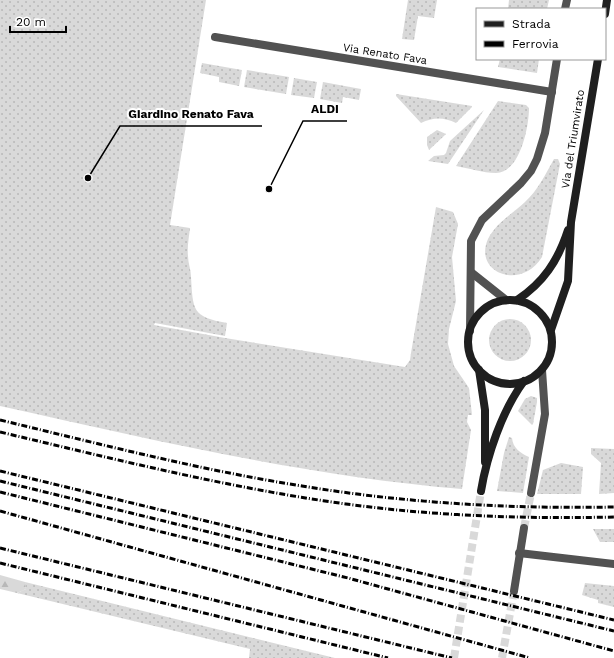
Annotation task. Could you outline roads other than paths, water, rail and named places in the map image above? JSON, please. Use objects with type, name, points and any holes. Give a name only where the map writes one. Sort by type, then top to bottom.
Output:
[{"type":"main road","name":"Via del Triumvirato","points":[[551,330],[568,281],[571,222],[598,60]]},
{"type":"main road","name":"Via del Triumvirato","points":[[517,300],[535,287],[548,273],[560,252],[571,222]]},
{"type":"main road","points":[[485,468],[514,394],[524,381],[542,370],[551,354],[552,338],[548,322],[538,310],[525,302],[506,300],[486,307],[478,314],[470,331],[468,346],[470,354],[479,370],[486,376],[504,383],[524,381]]},
{"type":"main road","points":[[479,370],[485,410],[485,468],[481,490]]},
{"type":"street","name":"Via Renato Fava","points":[[215,37],[552,92]]},
{"type":"street","points":[[470,331],[472,272],[470,248],[475,230],[482,220],[521,184],[531,171],[542,147],[557,60]]},
{"type":"street","points":[[472,272],[506,300]]},
{"type":"street","points":[[530,493],[545,414],[542,370]]},
{"type":"street","points":[[514,591],[524,528]]},
{"type":"street","points":[[519,553],[614,564]]},
{"type":"tunnel","points":[[454,658],[481,491]]},
{"type":"tunnel","points":[[524,528],[531,493]]},
{"type":"tunnel","points":[[502,658],[514,591]]},
{"type":"railway","points":[[0,420],[188,464],[264,480],[341,492],[458,504],[536,507],[614,507]]},
{"type":"railway","points":[[0,432],[215,481],[259,490],[346,504],[480,516],[547,518],[614,517]]},
{"type":"railway","points":[[0,471],[614,620]]},
{"type":"railway","points":[[0,481],[614,631]]},
{"type":"railway","points":[[0,492],[348,578],[614,651]]},
{"type":"railway","points":[[0,511],[530,658]]},
{"type":"railway","points":[[0,548],[452,658]]},
{"type":"railway","points":[[0,563],[388,658]]},
{"type":"place","name":"Giardino Renato Fava","points":[[88,178]]},
{"type":"place","name":"ALDI","points":[[269,189]]}]
